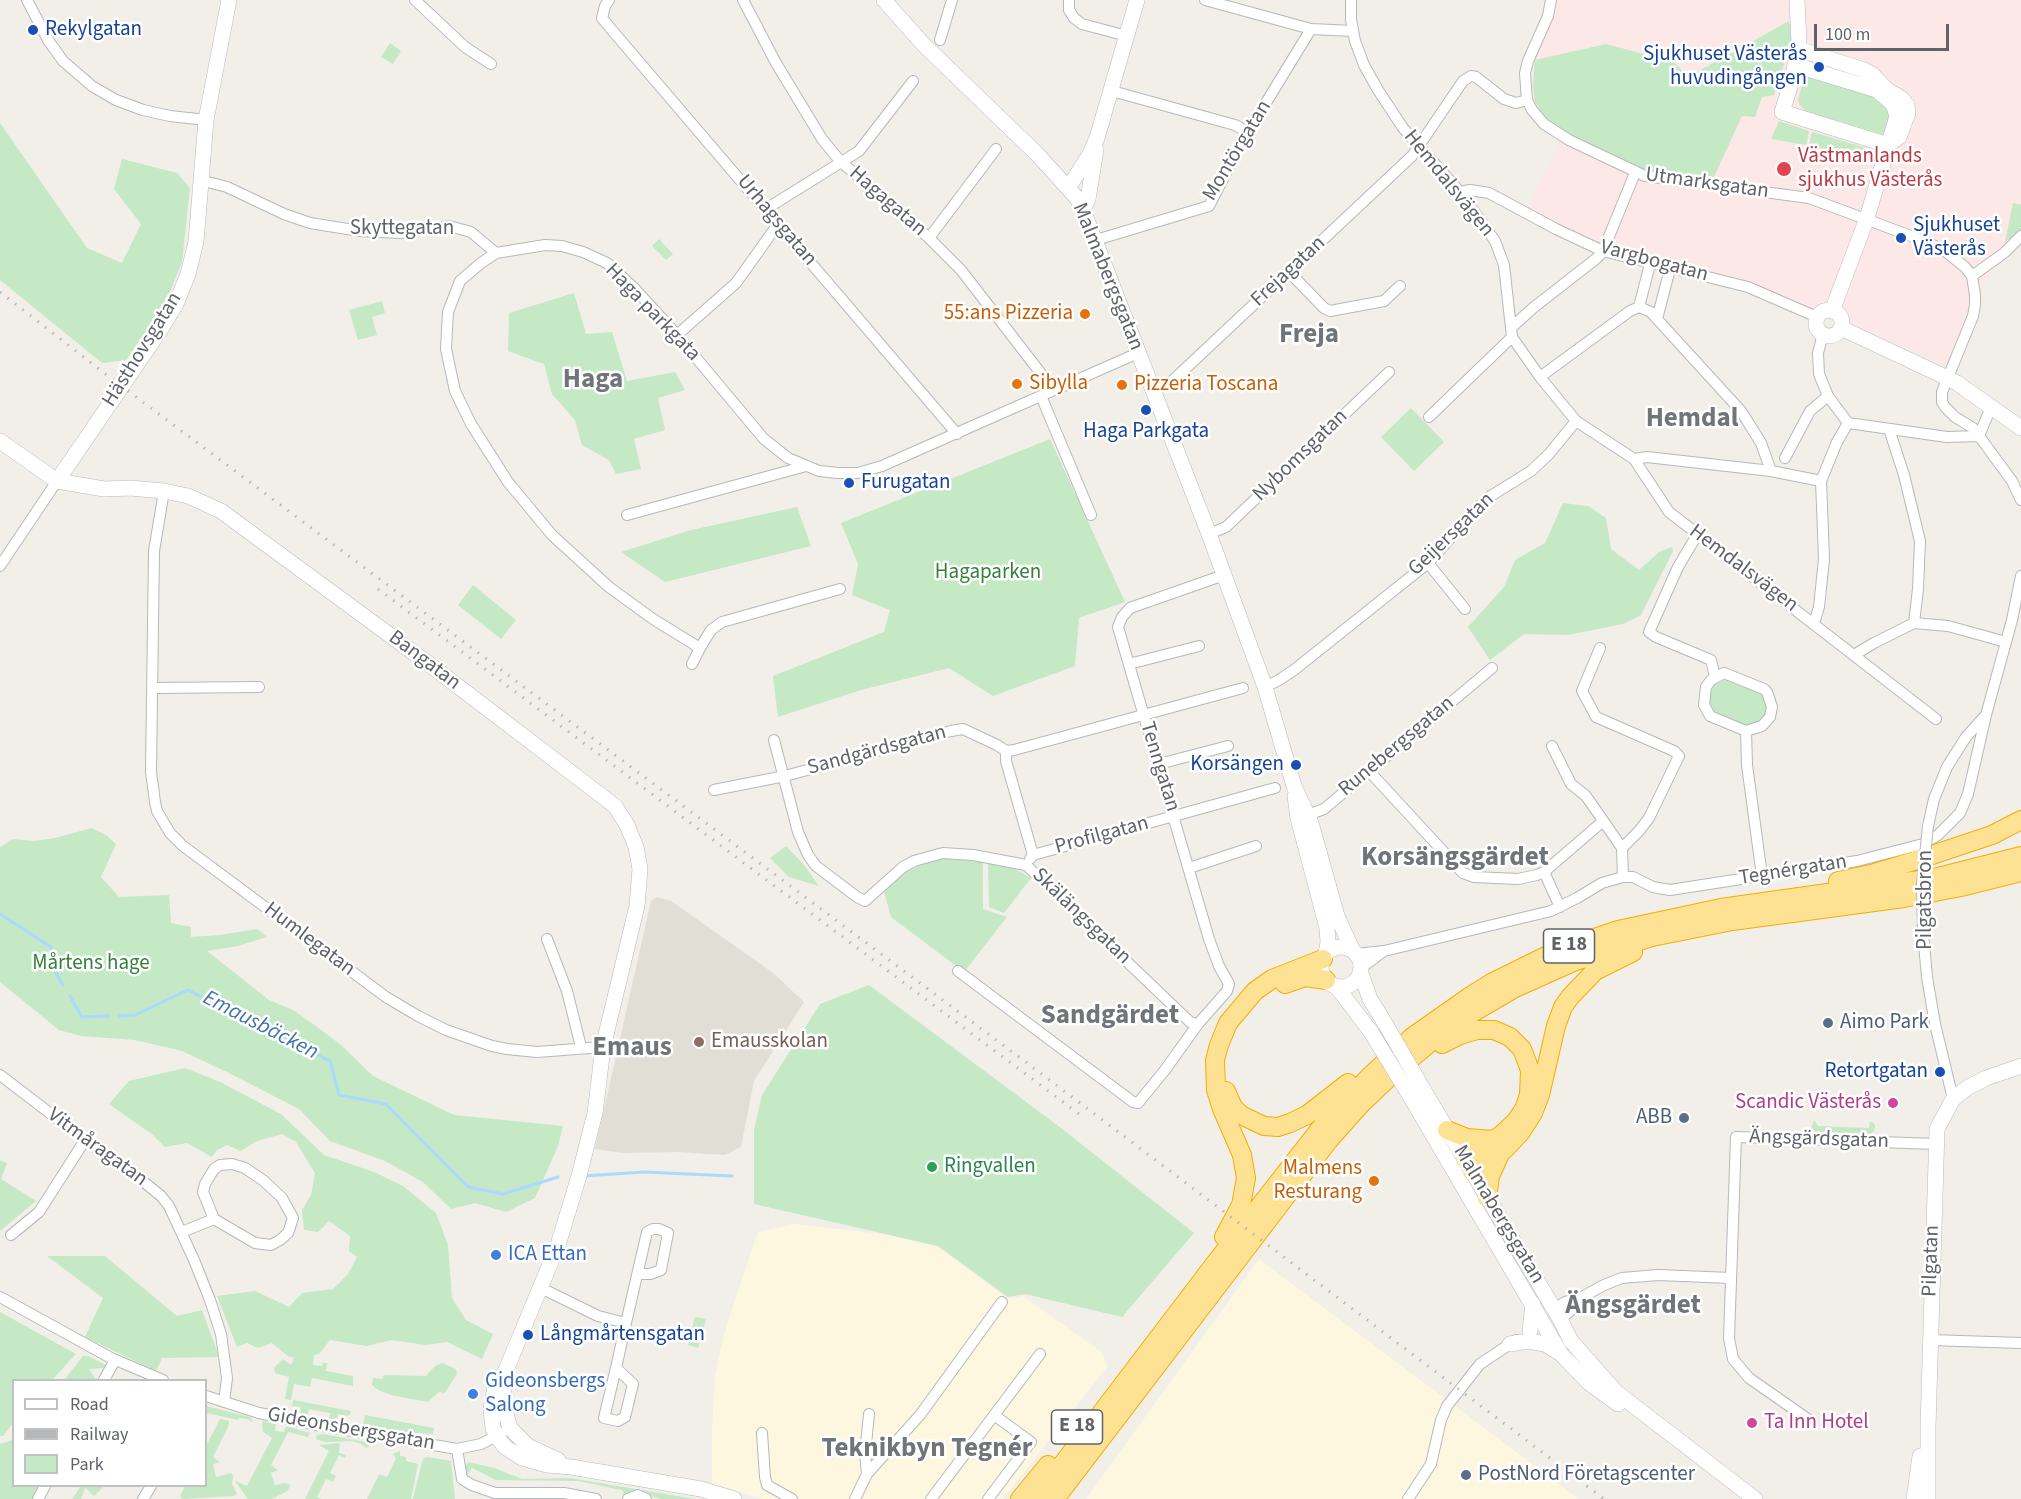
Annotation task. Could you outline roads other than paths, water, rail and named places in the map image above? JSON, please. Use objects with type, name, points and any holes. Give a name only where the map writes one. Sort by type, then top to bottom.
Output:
[{"type":"highway","name":"E 18","points":[[1792,898],[1796,892],[1872,874],[1992,835],[2021,820]]},
{"type":"highway","name":"E 18","points":[[1036,1499],[1212,1266],[1323,1125],[1378,1068],[1412,1037],[1469,997],[1493,982],[1556,951],[1601,934],[1667,918],[1792,898],[2020,868]]},
{"type":"highway","name":"E 18","points":[[1055,1499],[1329,1140],[1379,1086],[1446,1030],[1503,995],[1573,962],[1652,937],[1732,921],[1895,899],[1961,887],[2020,868]]},
{"type":"highway","name":"E 18","points":[[1462,1170],[1521,1132],[1533,1113],[1563,1007],[1581,984],[1595,971],[1630,953],[1663,942],[1725,930],[1732,921]]},
{"type":"highway","name":"E 18","points":[[1212,1266],[1216,1250],[1241,1204],[1246,1178],[1242,1155],[1216,1090],[1215,1060],[1219,1045],[1228,1023],[1255,991],[1272,979],[1324,956]]},
{"type":"highway","name":"E 18","points":[[1331,983],[1305,976],[1298,978],[1268,994],[1247,1014],[1227,1046],[1224,1061],[1223,1085],[1230,1101],[1237,1111],[1250,1121],[1264,1126],[1278,1127],[1290,1124],[1307,1114],[1341,1089],[1365,1067],[1378,1068]]},
{"type":"highway","name":"E 18","points":[[1421,1050],[1433,1050],[1460,1035],[1477,1030],[1494,1030],[1515,1041],[1522,1049],[1530,1070],[1530,1089],[1527,1101],[1516,1121],[1496,1146]]},
{"type":"highway","points":[[1447,1130],[1496,1146],[1487,1198]]},
{"type":"highway","name":"E 18","points":[[1020,1499],[1120,1376],[1141,1361]]},
{"type":"highway","name":"E 18","points":[[1071,1499],[1112,1442],[1146,1379]]},
{"type":"street","points":[[27,0],[48,40],[63,61],[92,86],[116,100],[143,110],[206,120]]},
{"type":"street","name":"Hästhovsgatan","points":[[0,566],[176,304],[193,258],[206,120],[229,0]]},
{"type":"street","points":[[415,0],[465,47],[491,64]]},
{"type":"street","name":"Hagagatan","points":[[743,0],[802,108],[822,139],[840,161],[929,238],[961,270],[1053,389]]},
{"type":"street","name":"Malmabergsgatan","points":[[884,0],[923,44],[1022,139],[1068,188],[1083,210],[1209,534],[1265,687],[1303,816],[1337,916],[1357,961],[1370,999],[1386,1024],[1416,1092],[1462,1170],[1561,1354],[1589,1383],[1742,1499]]},
{"type":"street","points":[[940,40],[952,0]]},
{"type":"street","points":[[1069,0],[1069,10],[1082,24],[1127,36]]},
{"type":"street","points":[[1068,188],[1090,154],[1097,138],[1137,0]]},
{"type":"street","points":[[1205,0],[1311,29],[1353,31]]},
{"type":"street","name":"Hemdalsvägen","points":[[1351,0],[1353,31],[1360,55],[1378,90],[1394,115],[1460,192],[1495,241],[1502,255],[1512,332],[1540,376],[1576,421],[1634,459],[1663,505],[1697,534],[1936,718]]},
{"type":"street","points":[[1419,145],[1463,81],[1471,76],[1476,77],[1504,99],[1516,103],[1527,100],[1525,73],[1548,16],[1551,0]]},
{"type":"street","points":[[1797,0],[1798,49],[1782,112],[1888,145]]},
{"type":"street","name":"Urhagsgatan","points":[[607,3],[602,18],[957,434]]},
{"type":"street","name":"Montörgatan","points":[[1096,240],[1209,206],[1230,164],[1311,29]]},
{"type":"street","points":[[1798,49],[1864,69],[1887,90],[1901,98],[1907,105],[1908,113],[1899,137],[1888,145]]},
{"type":"street","points":[[1795,65],[1877,90],[1893,104],[1897,116],[1867,218],[1832,310]]},
{"type":"street","points":[[765,209],[859,151],[913,81]]},
{"type":"street","points":[[1112,91],[1235,125],[1250,133]]},
{"type":"street","name":"Utmarksgatan","points":[[1527,100],[1544,124],[1569,140],[1635,173],[1809,198],[1867,218],[1945,251],[1957,259],[1972,276]]},
{"type":"street","points":[[1083,210],[1088,199],[1097,138]]},
{"type":"street","name":"Frejagatan","points":[[1153,391],[1170,383],[1290,273],[1412,156],[1419,145]]},
{"type":"street","points":[[929,238],[996,149]]},
{"type":"street","points":[[1429,417],[1533,308],[1603,251],[1635,173]]},
{"type":"street","name":"Skyttegatan","points":[[200,180],[227,187],[284,214],[310,223],[360,231],[400,233],[449,226],[471,232],[496,253]]},
{"type":"street","name":"Vargbogatan","points":[[1460,192],[1470,190],[1489,193],[1603,251],[1748,287],[1817,317]]},
{"type":"street","points":[[677,335],[736,283],[777,224]]},
{"type":"street","points":[[2021,236],[2004,253],[1972,276],[1976,295],[1973,316],[1941,392],[1945,407],[1955,417],[1973,428],[2012,481],[2021,500]]},
{"type":"street","name":"Haga parkgata","points":[[700,648],[653,619],[609,587],[552,535],[508,482],[471,424],[455,391],[450,370],[446,349],[448,312],[460,281],[468,272],[496,253],[545,245],[562,246],[597,257],[618,272],[677,335],[764,439],[788,458],[806,466],[838,473],[858,473],[882,466],[1138,353]]},
{"type":"street","points":[[1639,307],[1650,264]]},
{"type":"street","points":[[1657,318],[1671,269]]},
{"type":"street","points":[[1290,273],[1324,308],[1330,311],[1384,301],[1400,286]]},
{"type":"street","points":[[1540,376],[1630,310],[1639,307],[1652,312],[1741,411],[1761,443],[1771,471]]},
{"type":"street","points":[[1832,310],[1840,316],[1841,328],[1834,334],[1823,334],[1818,330],[1817,317],[1825,311],[1832,310]]},
{"type":"street","points":[[1841,328],[1947,378],[2021,428]]},
{"type":"street","points":[[1823,334],[1818,363],[1819,374],[1828,396],[1848,423],[1947,436],[1979,436]]},
{"type":"street","name":"Nybomsgatan","points":[[1209,534],[1226,527],[1389,372]]},
{"type":"street","points":[[1041,396],[1091,515]]},
{"type":"street","points":[[1785,458],[1810,411],[1828,396]]},
{"type":"street","points":[[1991,407],[2021,421]]},
{"type":"street","points":[[1979,436],[1991,407]]},
{"type":"street","name":"Geijersgatan","points":[[1265,687],[1294,670],[1428,563],[1486,499],[1531,471],[1549,454],[1576,421]]},
{"type":"street","points":[[1815,623],[1824,559],[1821,481],[1837,442],[1848,423]]},
{"type":"street","points":[[1889,429],[1904,475],[1920,541],[1914,623]]},
{"type":"street","name":"Bangatan","points":[[0,441],[57,481],[104,489],[130,488],[164,491],[188,496],[221,511],[425,661],[615,806],[627,825],[636,847],[640,887],[603,1047]]},
{"type":"street","points":[[1634,459],[1647,457],[1771,471],[1821,481]]},
{"type":"street","points":[[627,515],[806,466]]},
{"type":"street","name":"Humlegatan","points":[[164,491],[153,551],[151,772],[154,802],[166,827],[183,846],[386,997],[418,1016],[446,1030],[492,1046],[537,1052],[603,1047]]},
{"type":"street","points":[[1697,534],[1678,567],[1649,632],[1711,660],[1715,677]]},
{"type":"street","points":[[1428,563],[1466,609]]},
{"type":"street","name":"Tenngatan","points":[[1198,1024],[1227,991],[1229,984],[1215,957],[1118,627],[1122,617],[1131,608],[1224,575]]},
{"type":"street","name":"Tegnérgatan","points":[[1623,877],[1633,877],[1653,887],[1670,890],[1857,861],[1923,844],[1938,835],[1953,822],[1964,806],[1968,794],[2021,576]]},
{"type":"street","points":[[692,664],[711,630],[722,622],[840,589]]},
{"type":"street","points":[[1854,655],[1914,623],[1948,626],[2006,642]]},
{"type":"street","points":[[1129,664],[1199,646]]},
{"type":"street","points":[[1600,648],[1582,691],[1596,717],[1674,751],[1679,756],[1649,818],[1640,831],[1622,848]]},
{"type":"street","name":"Runebergsgatan","points":[[1303,816],[1324,808],[1492,668]]},
{"type":"street","points":[[1724,674],[1767,692],[1772,707],[1770,717],[1758,729],[1746,731],[1714,718],[1706,710],[1704,693],[1715,677],[1724,674]]},
{"type":"street","points":[[153,688],[259,687]]},
{"type":"street","points":[[1026,865],[1033,855],[1006,761],[1006,751],[1243,688]]},
{"type":"street","name":"Pilgatsbron","points":[[1953,1099],[1929,989],[1923,933],[1922,884],[1928,825],[1934,799],[1947,767],[1966,737],[1986,714]]},
{"type":"street","name":"Sandgärdsgatan","points":[[714,790],[785,776],[963,729],[1006,751]]},
{"type":"street","points":[[1746,731],[1747,765],[1762,876]]},
{"type":"street","name":"Skälängsgatan","points":[[774,740],[798,832],[808,855],[816,866],[857,897],[865,901],[903,867],[914,861],[936,855],[954,853],[1026,865],[1190,1022],[1198,1024]]},
{"type":"street","points":[[1159,764],[1228,746]]},
{"type":"street","points":[[1357,961],[1384,951],[1560,907],[1602,883],[1623,877],[1622,848],[1586,796],[1571,784],[1552,746]]},
{"type":"street","points":[[1368,771],[1463,873],[1474,877],[1518,879],[1545,872],[1602,822]]},
{"type":"street","name":"Profilgatan","points":[[1033,855],[1275,788]]},
{"type":"street","name":"Malmabergsgatan","points":[[1303,816],[1327,928],[1328,942],[1324,956]]},
{"type":"street","points":[[1190,868],[1257,846]]},
{"type":"street","points":[[1545,872],[1560,907]]},
{"type":"street","points":[[547,939],[567,991],[582,1047]]},
{"type":"street","points":[[1342,947],[1357,961],[1354,982],[1347,986],[1331,983],[1321,966],[1324,956],[1334,948],[1342,947]]},
{"type":"street","points":[[958,971],[1137,1103],[1148,1093],[1198,1024]]},
{"type":"street","name":"Malmabergsgatan","points":[[1331,983],[1447,1130],[1462,1170],[1487,1198],[1571,1341],[1616,1392],[1755,1499]]},
{"type":"street","points":[[571,1467],[528,1446],[510,1428],[502,1404],[502,1386],[506,1370],[558,1245],[596,1113],[603,1047]]},
{"type":"street","points":[[1953,1099],[1986,1078],[2021,1066]]},
{"type":"street","name":"Vitmåragatan","points":[[0,1076],[144,1182],[161,1196],[168,1206],[182,1232],[210,1300],[221,1334],[226,1378],[224,1402]]},
{"type":"street","name":"Pilgatan","points":[[1928,1499],[1936,1144],[1937,1129],[1953,1099]]},
{"type":"street","name":"Ängsgärdsgatan","points":[[1812,1422],[1749,1378],[1733,1359],[1729,1338],[1736,1137],[1936,1144]]},
{"type":"street","points":[[11,1235],[39,1212],[85,1140]]},
{"type":"street","points":[[232,1164],[246,1168],[264,1181],[282,1198],[292,1218],[288,1233],[280,1240],[265,1245],[244,1238],[214,1219],[203,1192],[205,1184],[214,1169],[220,1165],[232,1164]]},
{"type":"street","points":[[182,1232],[214,1219]]},
{"type":"street","points":[[616,1368],[638,1274]]},
{"type":"street","points":[[1408,1499],[1431,1464],[1441,1420],[1447,1407],[1480,1364],[1582,1297],[1622,1278],[1658,1275],[1731,1278]]},
{"type":"street","points":[[541,1288],[598,1316],[626,1323]]},
{"type":"street","points":[[0,1297],[115,1360],[161,1379]]},
{"type":"street","points":[[855,1499],[867,1474],[920,1415],[1002,1302]]},
{"type":"street","points":[[1530,1331],[1533,1304]]},
{"type":"street","points":[[1930,1340],[2021,1343]]},
{"type":"street","points":[[1510,1344],[1528,1341],[1545,1344],[1561,1354]]},
{"type":"street","points":[[931,1499],[1040,1354]]},
{"type":"street","points":[[105,1379],[115,1360]]},
{"type":"street","points":[[506,1370],[496,1385],[492,1398],[492,1420],[496,1437],[505,1447],[522,1458],[547,1465],[701,1489],[734,1499]]},
{"type":"street","name":"Gideonsbergsgatan","points":[[207,1396],[259,1413],[457,1449],[476,1446],[510,1428]]},
{"type":"street","points":[[867,1474],[865,1454],[869,1414]]},
{"type":"street","points":[[988,1499],[1031,1442],[994,1414]]},
{"type":"street","name":"Pilgatan","points":[[1914,1499],[1922,1444],[1928,1427]]},
{"type":"street","points":[[762,1433],[767,1485],[792,1499]]},
{"type":"street","points":[[457,1449],[462,1479],[472,1485],[495,1493],[564,1493],[596,1499]]},
{"type":"street","points":[[628,1499],[638,1495],[646,1499]]},
{"type":"waterway","name":"Emausbäcken","points":[[0,914],[51,947],[56,973],[63,985]]},
{"type":"waterway","name":"Emausbäcken","points":[[119,1016],[135,1015],[188,990],[330,1061],[339,1095],[386,1104],[468,1187],[503,1194],[558,1177]]},
{"type":"waterway","name":"Emausbäcken","points":[[70,996],[82,1017],[109,1016]]},
{"type":"waterway","name":"Emausbäcken","points":[[584,1176],[644,1172],[732,1176]]},
{"type":"railway","points":[[0,292],[108,376],[1031,1066],[1604,1499]]},
{"type":"railway","points":[[378,589],[1079,1114]]},
{"type":"place","name":"Rekylgatan","points":[[33,30]]},
{"type":"place","name":"Sjukhuset Västerås huvudingången","points":[[1819,67]]},
{"type":"place","name":"Västmanlands sjukhus Västerås","points":[[1784,169]]},
{"type":"place","name":"Sjukhuset Västerås","points":[[1901,238]]},
{"type":"place","name":"55:ans Pizzeria","points":[[1085,314]]},
{"type":"place","name":"Sibylla","points":[[1017,384]]},
{"type":"place","name":"Pizzeria Toscana","points":[[1122,385]]},
{"type":"place","name":"Haga Parkgata","points":[[1146,410]]},
{"type":"place","name":"Furugatan","points":[[849,483]]},
{"type":"place","name":"Korsängen","points":[[1296,765]]},
{"type":"place","name":"Aimo Park","points":[[1828,1023]]},
{"type":"place","name":"Emausskolan","points":[[699,1042]]},
{"type":"place","name":"Retortgatan","points":[[1940,1072]]},
{"type":"place","name":"Scandic Västerås","points":[[1893,1103]]},
{"type":"place","name":"ABB","points":[[1684,1118]]},
{"type":"place","name":"Ringvallen","points":[[932,1167]]},
{"type":"place","name":"Malmens Resturang","points":[[1374,1181]]},
{"type":"place","name":"ICA Ettan","points":[[496,1255]]},
{"type":"place","name":"Långmårtensgatan","points":[[528,1335]]},
{"type":"place","name":"Gideonsbergs Salong","points":[[473,1394]]},
{"type":"place","name":"Ta Inn Hotel","points":[[1752,1423]]},
{"type":"place","name":"PostNord Företagscenter","points":[[1466,1475]]},
{"type":"district","name":"Freja","points":[[1309,336]]},
{"type":"district","name":"Haga","points":[[593,381]]},
{"type":"district","name":"Hemdal","points":[[1692,420]]},
{"type":"district","name":"Korsängsgärdet","points":[[1455,859]]},
{"type":"district","name":"Sandgärdet","points":[[1110,1017]]},
{"type":"district","name":"Emaus","points":[[632,1049]]},
{"type":"district","name":"Ängsgärdet","points":[[1633,1307]]},
{"type":"district","name":"Teknikbyn Tegnér","points":[[927,1450]]},
{"type":"park label","name":"Hagaparken","points":[[988,573]]},
{"type":"park label","name":"Mårtens hage","points":[[91,964]]}]
